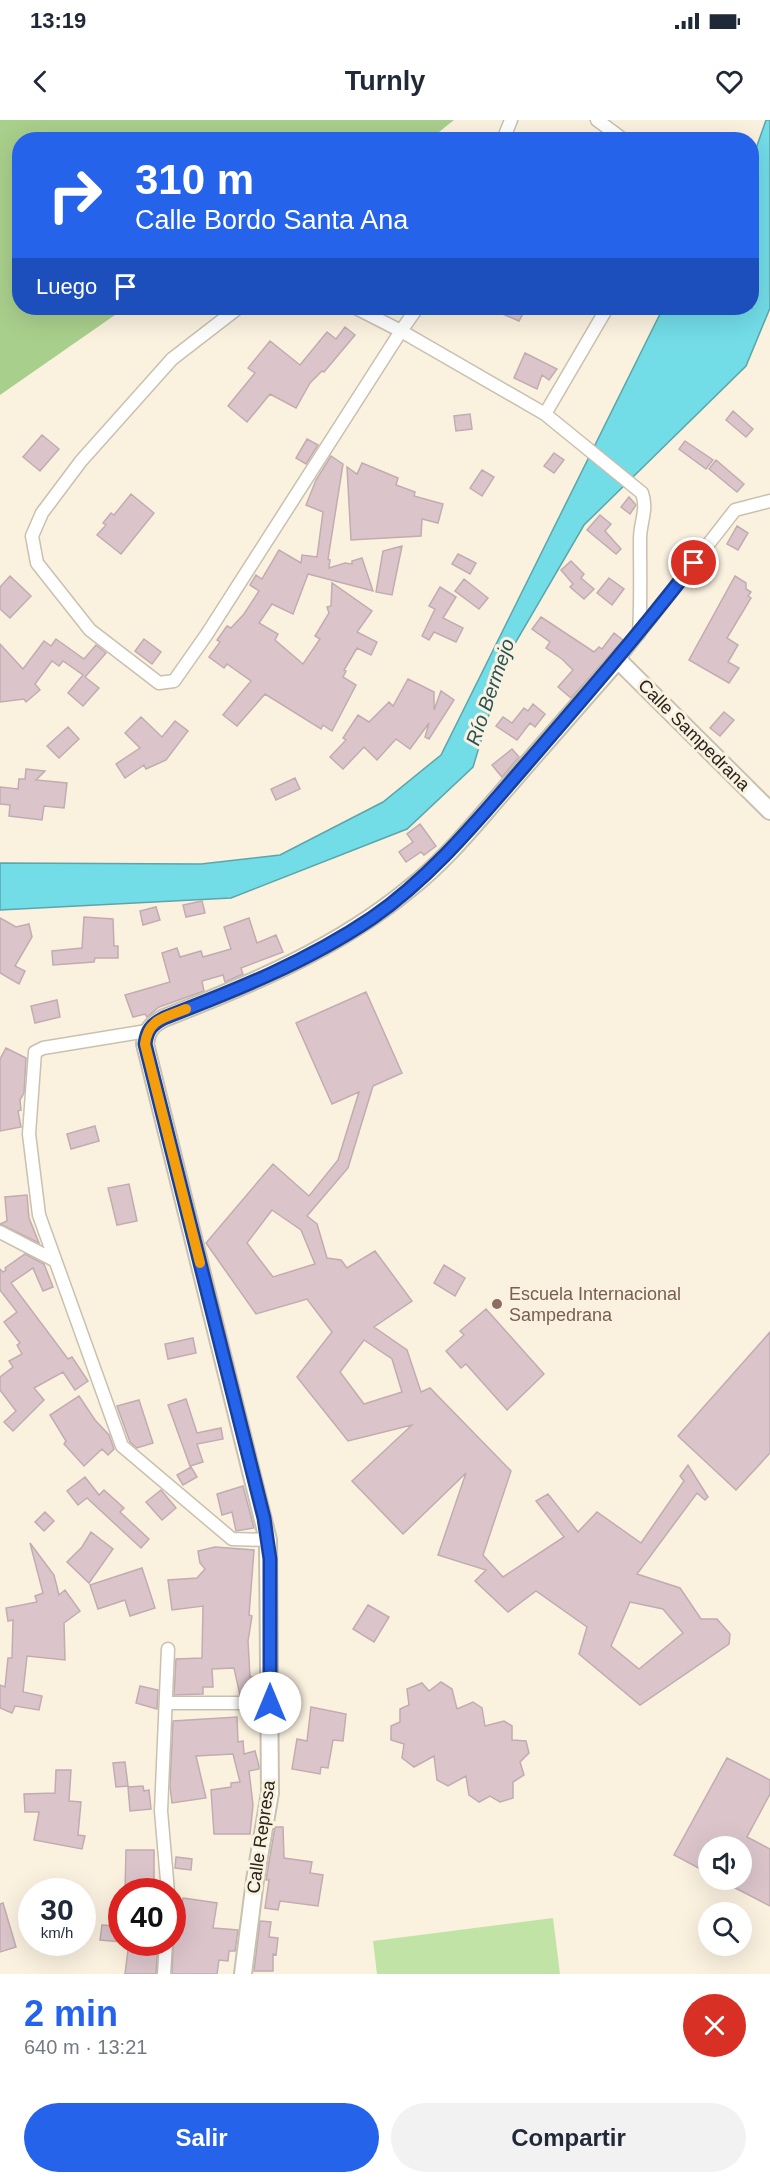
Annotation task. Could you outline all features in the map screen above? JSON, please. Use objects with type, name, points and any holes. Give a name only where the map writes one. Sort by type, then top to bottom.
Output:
[{"type":"street","points":[[597,120],[613,132]]},
{"type":"street","points":[[229,315],[172,359],[81,461],[42,513],[32,536],[33,554],[37,563],[90,630],[159,683],[174,681],[184,669],[412,315]]},
{"type":"street","points":[[370,315],[545,414],[642,493],[646,506],[639,536],[642,582],[639,634]]},
{"type":"street","points":[[545,414],[603,315]]},
{"type":"street","points":[[268,1540],[232,1539],[122,1446],[102,1385],[39,1215],[28,1134],[34,1052],[43,1048],[147,1031],[153,1023],[256,982],[294,963],[372,918],[410,889],[446,856],[618,660],[735,510],[770,501]]},
{"type":"street","name":"Calle Sampedrana","points":[[618,660],[770,810]]},
{"type":"street","name":"Calle Represa","points":[[147,1031],[145,1044],[268,1540],[270,1793],[255,1880],[243,1974]]},
{"type":"street","points":[[0,1232],[54,1260]]},
{"type":"street","points":[[167,1878],[161,1811],[168,1649]]},
{"type":"street","points":[[167,1703],[270,1703]]},
{"type":"street","points":[[164,1974],[165,1956]]},
{"type":"green space","points":[[0,120],[454,120],[439,132],[12,132],[12,315],[115,315],[0,395]]},
{"type":"green space","points":[[553,1918],[560,1974],[377,1974],[373,1941]]},
{"type":"water","name":"Río Bermejo","points":[[766,120],[770,120],[770,308],[746,366],[584,525],[506,659],[473,767],[407,829],[231,898],[0,910],[0,863],[201,864],[280,855],[383,802],[441,755],[660,315],[759,315],[759,140]]},
{"type":"building","points":[[505,315],[522,315],[519,321]]},
{"type":"building","points":[[345,327],[355,335],[324,372],[322,371],[310,383],[296,408],[270,394],[247,422],[228,406],[255,373],[248,368],[270,341],[300,365],[327,332],[336,339]]},
{"type":"building","points":[[525,353],[557,369],[549,380],[542,375],[537,389],[514,378]]},
{"type":"building","points":[[733,411],[753,429],[746,437],[726,420]]},
{"type":"building","points":[[470,414],[472,429],[456,431],[454,416]]},
{"type":"building","points":[[42,435],[59,449],[40,471],[23,457]]},
{"type":"building","points":[[307,439],[318,445],[306,464],[296,458]]},
{"type":"building","points":[[685,441],[713,460],[706,469],[679,449]]},
{"type":"building","points":[[554,453],[564,460],[554,473],[544,466]]},
{"type":"building","points":[[331,456],[343,464],[328,559],[330,560],[329,568],[345,563],[352,564],[352,561],[362,558],[373,591],[308,574],[293,614],[272,604],[259,623],[278,634],[275,640],[303,664],[320,639],[315,636],[329,613],[327,607],[331,606],[332,583],[372,611],[357,632],[377,642],[371,655],[357,648],[344,670],[346,671],[343,677],[356,685],[332,731],[323,725],[321,729],[265,694],[237,726],[223,715],[251,681],[227,664],[224,668],[209,657],[220,642],[217,640],[227,626],[231,628],[244,614],[259,591],[250,585],[256,575],[262,579],[279,550],[301,563],[302,555],[317,557],[323,512],[306,505],[316,480]]},
{"type":"building","points":[[716,460],[744,484],[737,492],[709,469]]},
{"type":"building","points":[[362,463],[398,478],[396,485],[415,492],[414,496],[443,504],[438,523],[422,519],[421,536],[351,540],[347,467],[357,474]]},
{"type":"building","points":[[482,470],[494,477],[482,496],[470,488]]},
{"type":"building","points":[[131,494],[154,513],[121,554],[97,535],[106,525],[103,523],[111,513],[114,515]]},
{"type":"building","points":[[629,497],[636,505],[630,514],[621,507]]},
{"type":"building","points":[[600,515],[611,524],[605,531],[621,549],[616,554],[587,530]]},
{"type":"building","points":[[737,526],[748,533],[738,550],[727,544]]},
{"type":"building","points":[[402,546],[392,595],[376,592],[383,551]]},
{"type":"building","points":[[458,554],[476,563],[470,574],[452,564]]},
{"type":"building","points":[[571,561],[584,574],[581,578],[594,589],[584,599],[570,587],[573,584],[561,570]]},
{"type":"building","points":[[10,576],[31,596],[10,618],[0,609],[0,587]]},
{"type":"building","points":[[735,576],[746,583],[746,589],[751,592],[748,596],[751,598],[727,638],[738,645],[728,662],[739,668],[729,683],[689,660]]},
{"type":"building","points":[[609,578],[624,589],[612,605],[597,593]]},
{"type":"building","points":[[464,579],[488,598],[479,609],[455,591]]},
{"type":"building","points":[[440,587],[456,597],[443,618],[463,628],[456,642],[434,632],[429,640],[422,636],[435,609],[429,606]]},
{"type":"building","points":[[541,617],[594,652],[599,647],[602,649],[614,633],[623,640],[571,698],[558,687],[573,670],[546,648],[550,642],[532,629]]},
{"type":"building","points":[[56,639],[84,659],[96,645],[106,653],[85,677],[99,688],[83,706],[68,693],[83,675],[63,661],[59,666],[52,661],[35,684],[40,690],[26,702],[24,699],[0,702],[0,644],[23,669],[44,641],[51,646]]},
{"type":"building","points":[[144,639],[161,652],[152,664],[135,651]]},
{"type":"building","points":[[408,679],[434,692],[434,710],[441,691],[454,700],[429,739],[425,737],[429,723],[410,749],[396,739],[377,760],[364,747],[343,769],[330,757],[346,740],[343,738],[358,715],[369,722],[389,702],[393,706]]},
{"type":"building","points":[[533,704],[545,714],[535,727],[530,723],[517,740],[496,726],[503,717],[512,723],[524,708],[528,711]]},
{"type":"building","points":[[724,712],[734,720],[720,736],[710,728]]},
{"type":"building","points":[[141,717],[162,737],[175,721],[188,731],[166,760],[146,769],[144,765],[125,778],[116,764],[140,748],[125,733]]},
{"type":"building","points":[[68,727],[79,739],[59,758],[47,746]]},
{"type":"building","points":[[512,749],[519,757],[502,777],[492,765]]},
{"type":"building","points":[[26,769],[45,771],[36,780],[67,783],[64,808],[44,806],[42,820],[9,816],[10,805],[0,804],[0,787],[18,789],[19,779],[25,779]]},
{"type":"building","points":[[295,778],[300,789],[276,800],[271,789]]},
{"type":"building","points":[[420,824],[436,846],[424,855],[421,852],[406,862],[399,852],[413,842],[407,834]]},
{"type":"building","points":[[202,901],[205,913],[186,917],[183,905]]},
{"type":"building","points":[[156,907],[160,920],[143,925],[140,911]]},
{"type":"building","points":[[84,917],[113,919],[114,946],[118,946],[118,958],[95,958],[94,962],[53,965],[52,951],[82,948]]},
{"type":"building","points":[[0,918],[16,927],[29,924],[32,937],[15,966],[25,971],[19,984],[0,973]]},
{"type":"building","points":[[249,918],[257,943],[276,935],[283,952],[241,968],[243,974],[225,982],[223,975],[202,981],[204,991],[159,1007],[147,1017],[145,1014],[133,1017],[125,995],[170,982],[162,953],[177,948],[180,957],[201,951],[203,957],[231,949],[224,927]]},
{"type":"building","points":[[366,992],[402,1073],[373,1086],[348,1168],[307,1216],[317,1224],[327,1258],[341,1260],[347,1268],[375,1251],[412,1301],[374,1327],[407,1350],[421,1392],[430,1388],[511,1471],[483,1555],[503,1577],[564,1537],[536,1501],[548,1494],[578,1532],[597,1512],[641,1543],[684,1481],[680,1476],[688,1465],[708,1497],[705,1500],[697,1493],[637,1574],[680,1588],[701,1619],[717,1619],[730,1634],[729,1644],[640,1705],[579,1654],[587,1627],[536,1591],[508,1612],[475,1581],[486,1570],[438,1555],[466,1473],[403,1534],[352,1481],[412,1425],[348,1441],[297,1377],[332,1332],[307,1299],[256,1314],[206,1243],[273,1164],[309,1196],[338,1160],[359,1092],[332,1104],[296,1023]],"holes":[[[272,1210],[301,1230],[315,1264],[273,1277],[247,1243]],[[364,1340],[392,1359],[402,1392],[364,1404],[340,1372]],[[630,1602],[663,1609],[683,1633],[639,1669],[611,1646]]]},
{"type":"building","points":[[57,1000],[60,1017],[35,1023],[31,1006]]},
{"type":"building","points":[[6,1048],[26,1058],[24,1093],[20,1100],[21,1110],[18,1111],[21,1127],[0,1131],[0,1059]]},
{"type":"building","points":[[95,1126],[99,1141],[71,1149],[67,1134]]},
{"type":"building","points":[[129,1184],[137,1221],[117,1225],[108,1188]]},
{"type":"building","points":[[27,1195],[29,1218],[39,1243],[0,1224],[7,1221],[5,1197]]},
{"type":"building","points":[[25,1254],[44,1264],[53,1287],[43,1291],[33,1268],[11,1283],[68,1359],[72,1357],[88,1381],[75,1390],[63,1372],[34,1388],[44,1400],[13,1431],[4,1422],[16,1411],[0,1390],[0,1377],[13,1367],[9,1361],[22,1354],[17,1345],[20,1343],[4,1322],[17,1312],[0,1290],[0,1269],[3,1272],[5,1268]]},
{"type":"building","points":[[444,1265],[465,1278],[455,1296],[434,1283]]},
{"type":"building","points":[[486,1309],[544,1374],[507,1410],[466,1364],[461,1368],[446,1351],[464,1335],[460,1331]]},
{"type":"building","points":[[770,1332],[770,1453],[736,1490],[678,1436]]},
{"type":"building","points":[[193,1338],[196,1353],[168,1359],[165,1344]]},
{"type":"building","points":[[79,1396],[95,1420],[109,1435],[114,1449],[108,1455],[102,1449],[84,1466],[64,1444],[66,1441],[50,1415]]},
{"type":"building","points":[[186,1399],[197,1433],[221,1428],[223,1439],[197,1444],[203,1462],[190,1466],[168,1405]]},
{"type":"building","points":[[139,1400],[153,1443],[137,1448],[130,1442],[117,1406]]},
{"type":"building","points":[[191,1467],[197,1477],[183,1485],[177,1475]]},
{"type":"building","points":[[85,1477],[99,1495],[104,1490],[124,1508],[120,1512],[149,1539],[141,1548],[87,1498],[78,1505],[67,1491]]},
{"type":"building","points":[[243,1486],[254,1528],[236,1531],[232,1512],[222,1515],[217,1494]]},
{"type":"building","points":[[161,1490],[176,1508],[162,1520],[146,1502]]},
{"type":"building","points":[[45,1512],[54,1521],[44,1531],[35,1522]]},
{"type":"building","points":[[91,1532],[113,1549],[89,1583],[67,1562],[82,1547]]},
{"type":"building","points":[[30,1543],[54,1575],[59,1595],[65,1590],[80,1611],[64,1623],[65,1660],[27,1656],[23,1692],[42,1696],[39,1710],[15,1706],[12,1713],[0,1708],[0,1685],[5,1687],[8,1658],[12,1658],[13,1620],[8,1621],[6,1608],[37,1602],[35,1596],[43,1593]]},
{"type":"building","points":[[215,1547],[254,1550],[249,1615],[252,1616],[248,1641],[250,1677],[256,1677],[257,1695],[240,1695],[234,1668],[212,1669],[213,1687],[203,1687],[203,1694],[174,1695],[176,1659],[202,1658],[203,1606],[172,1610],[168,1580],[197,1578],[205,1569],[200,1563],[198,1551]]},
{"type":"building","points":[[142,1568],[155,1608],[130,1616],[125,1600],[98,1609],[90,1585]]},
{"type":"building","points":[[368,1605],[389,1617],[374,1642],[353,1629]]},
{"type":"building","points":[[441,1682],[452,1689],[457,1709],[473,1702],[482,1708],[485,1726],[504,1721],[512,1726],[512,1740],[526,1741],[529,1753],[520,1762],[524,1775],[513,1782],[513,1798],[500,1802],[490,1796],[479,1802],[469,1795],[466,1776],[448,1786],[437,1780],[434,1756],[414,1767],[402,1758],[404,1744],[391,1740],[391,1726],[400,1722],[400,1709],[409,1705],[407,1689],[422,1683],[429,1691]]},
{"type":"building","points":[[140,1686],[158,1690],[157,1709],[136,1703]]},
{"type":"building","points":[[311,1707],[346,1714],[343,1741],[333,1740],[328,1768],[321,1767],[320,1774],[292,1769],[297,1739],[307,1741]]},
{"type":"building","points":[[237,1717],[238,1742],[243,1741],[244,1754],[255,1751],[259,1766],[259,1769],[249,1771],[253,1805],[250,1834],[214,1834],[211,1790],[231,1787],[231,1783],[240,1782],[233,1754],[196,1756],[206,1798],[172,1803],[170,1786],[173,1721]]},
{"type":"building","points":[[727,1758],[770,1780],[770,1794],[748,1836],[698,1836],[698,1868],[674,1855]]},
{"type":"building","points":[[125,1762],[128,1786],[116,1787],[113,1763]]},
{"type":"building","points":[[56,1770],[71,1770],[69,1801],[81,1802],[78,1835],[85,1836],[82,1849],[34,1840],[39,1812],[25,1812],[24,1794],[55,1793]]},
{"type":"building","points":[[143,1786],[144,1791],[149,1790],[151,1809],[130,1811],[128,1787]]},
{"type":"building","points":[[275,1827],[283,1827],[284,1858],[312,1862],[310,1873],[323,1875],[318,1906],[280,1901],[278,1910],[265,1908],[269,1880],[266,1880]]},
{"type":"building","points":[[752,1840],[770,1849],[770,1906],[739,1890],[752,1890]]},
{"type":"building","points":[[126,1850],[154,1850],[154,1878],[125,1878]]},
{"type":"building","points":[[176,1857],[192,1859],[191,1870],[175,1868]]},
{"type":"building","points":[[186,1898],[217,1903],[213,1928],[238,1930],[235,1951],[229,1951],[228,1961],[219,1960],[217,1974],[172,1974],[173,1956],[186,1956]]},
{"type":"building","points":[[3,1903],[16,1947],[0,1952],[0,1904]]},
{"type":"building","points":[[260,1921],[271,1922],[269,1937],[278,1938],[276,1955],[273,1954],[273,1971],[254,1971]]},
{"type":"building","points":[[102,1925],[108,1926],[108,1941],[100,1940]]},
{"type":"building","points":[[127,1956],[157,1956],[156,1974],[125,1974]]},
{"type":"slow traffic","points":[[186,1009],[153,1023],[147,1031],[145,1044],[200,1263]]},
{"type":"place","name":"Escuela Internacional Sampedrana","points":[[497,1304]]},
{"type":"route","points":[[270,1703],[270,1559],[264,1518],[145,1044],[147,1031],[153,1023],[256,982],[294,963],[372,918],[410,889],[446,856],[602,677],[694,563]]}]
